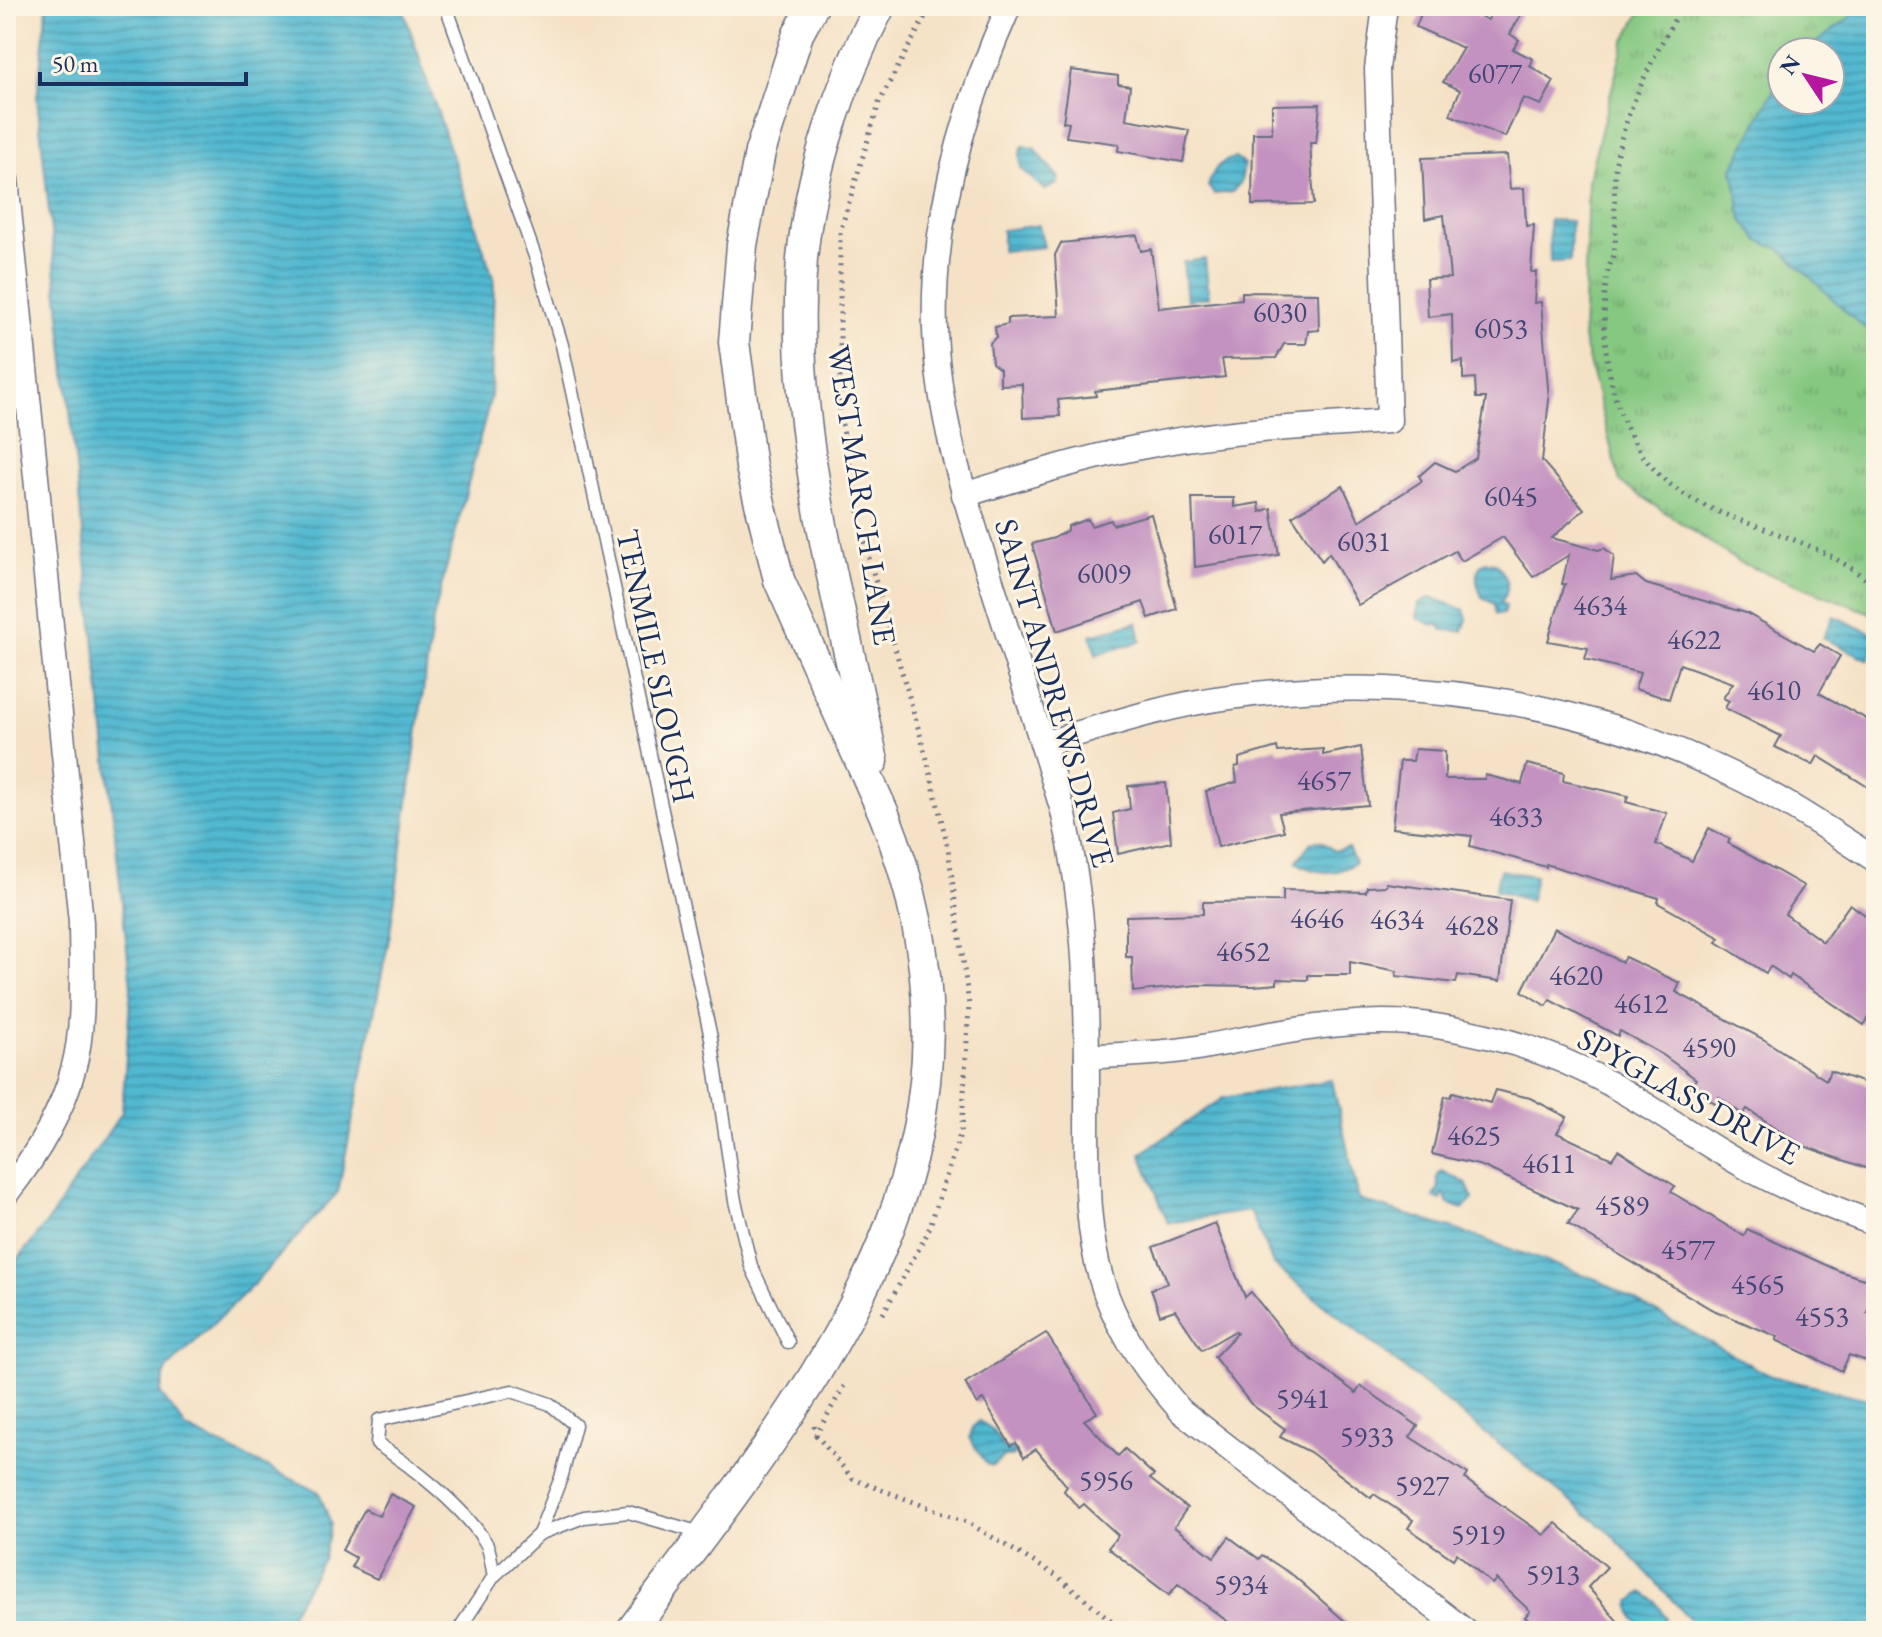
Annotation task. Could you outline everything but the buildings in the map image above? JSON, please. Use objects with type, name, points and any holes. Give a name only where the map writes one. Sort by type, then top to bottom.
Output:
[{"type":"street","name":"WEST MARCH LANE","points":[[631,1631],[784,1427],[837,1337],[882,1245],[919,1139],[924,1100],[929,996],[919,928],[898,851],[884,814],[779,580],[751,467],[734,342],[742,245],[760,152],[798,34],[813,6]]},
{"type":"street","name":"WEST MARCH LANE","points":[[880,6],[857,51],[822,155],[803,257],[800,340],[806,413],[820,498],[884,814]]},
{"type":"street","name":"SAINT ANDREWS DRIVE","points":[[1009,6],[989,51],[969,113],[948,196],[939,257],[935,328],[950,446],[1043,744],[1076,870],[1085,939],[1089,1204],[1094,1249],[1106,1293],[1124,1335],[1150,1375],[1181,1411],[1214,1440],[1465,1631]]},
{"type":"street","points":[[964,495],[1059,465],[1143,446],[1223,434],[1389,421],[1377,69],[1385,6]]},
{"type":"street","points":[[6,180],[81,922],[81,1000],[74,1069],[48,1135],[6,1194]]},
{"type":"street","points":[[1043,744],[1149,712],[1228,697],[1335,689],[1449,693],[1589,720],[1660,744],[1730,773],[1794,807],[1876,860]]},
{"type":"street","name":"SPYGLASS DRIVE","points":[[1087,1057],[1196,1048],[1314,1025],[1373,1022],[1434,1026],[1493,1037],[1548,1055],[1602,1079],[1749,1169],[1822,1204],[1876,1224]]},
{"type":"lane","name":"TENMILE SLOUGH","points":[[446,6],[537,262],[562,345],[711,1038],[735,1201],[751,1266],[788,1342]]},
{"type":"lane","points":[[494,1576],[486,1542],[461,1513],[399,1458],[377,1444],[379,1420],[512,1391],[550,1404],[575,1425],[562,1475],[539,1534]]},
{"type":"lane","points":[[458,1631],[494,1576],[539,1534],[584,1517],[628,1512],[704,1534]]},
{"type":"path","points":[[1682,6],[1637,93],[1618,148],[1614,249],[1607,275],[1607,342],[1608,366],[1623,419],[1646,462],[1681,492],[1834,555],[1876,588]]},
{"type":"path","points":[[816,1435],[853,1479],[967,1522],[1057,1576],[1124,1631]]},
{"type":"green space","points":[[1644,6],[1876,6],[1876,615],[1741,563],[1620,482],[1583,339],[1588,181],[1624,42]]},
{"type":"water","points":[[47,6],[402,6],[494,280],[491,396],[433,619],[390,934],[338,1192],[253,1285],[166,1370],[160,1393],[187,1429],[319,1492],[331,1524],[323,1559],[281,1631],[6,1631],[6,1274],[46,1224],[122,1112],[131,987],[37,98]]},
{"type":"water","points":[[1865,6],[1876,6],[1876,335],[1858,323],[1782,250],[1759,241],[1742,220],[1733,168],[1766,105],[1766,116],[1846,116],[1846,36],[1825,36]]},
{"type":"water","points":[[1023,146],[1035,149],[1059,178],[1057,184],[1045,190],[1021,169]]},
{"type":"water","points":[[1235,158],[1244,164],[1241,182],[1232,192],[1214,194],[1208,186],[1214,171],[1220,164]]},
{"type":"water","points":[[1549,220],[1571,221],[1570,261],[1550,262]]},
{"type":"water","points":[[1039,225],[1044,247],[1002,251],[1002,230]]},
{"type":"water","points":[[1205,259],[1209,297],[1187,300],[1183,262]]},
{"type":"water","points":[[1485,562],[1495,563],[1505,577],[1506,592],[1500,602],[1506,606],[1503,614],[1496,614],[1495,604],[1482,597],[1477,574]]},
{"type":"water","points":[[1431,597],[1464,610],[1467,619],[1463,631],[1443,630],[1437,623],[1433,625],[1417,618],[1419,603]]},
{"type":"water","points":[[1834,616],[1876,635],[1869,660],[1823,638]]},
{"type":"water","points":[[1137,622],[1141,641],[1096,655],[1091,635]]},
{"type":"water","points":[[1312,841],[1321,841],[1334,851],[1348,848],[1355,863],[1341,870],[1326,872],[1296,862]]},
{"type":"water","points":[[1500,870],[1535,876],[1530,901],[1495,890]]},
{"type":"water","points":[[1332,1080],[1359,1200],[1457,1230],[1598,1280],[1771,1376],[1876,1401],[1876,1631],[1701,1631],[1609,1532],[1273,1264],[1250,1211],[1168,1223],[1141,1154],[1223,1098]]},
{"type":"water","points":[[1442,1171],[1466,1183],[1473,1199],[1463,1209],[1448,1204],[1443,1193],[1441,1200],[1434,1197],[1439,1187],[1437,1177]]},
{"type":"water","points":[[979,1421],[992,1429],[1003,1447],[1014,1450],[1014,1456],[1004,1457],[992,1466],[986,1464],[970,1438],[973,1427]]},
{"type":"water","points":[[1643,1592],[1656,1602],[1666,1617],[1658,1631],[1642,1626],[1632,1613],[1630,1602]]}]
